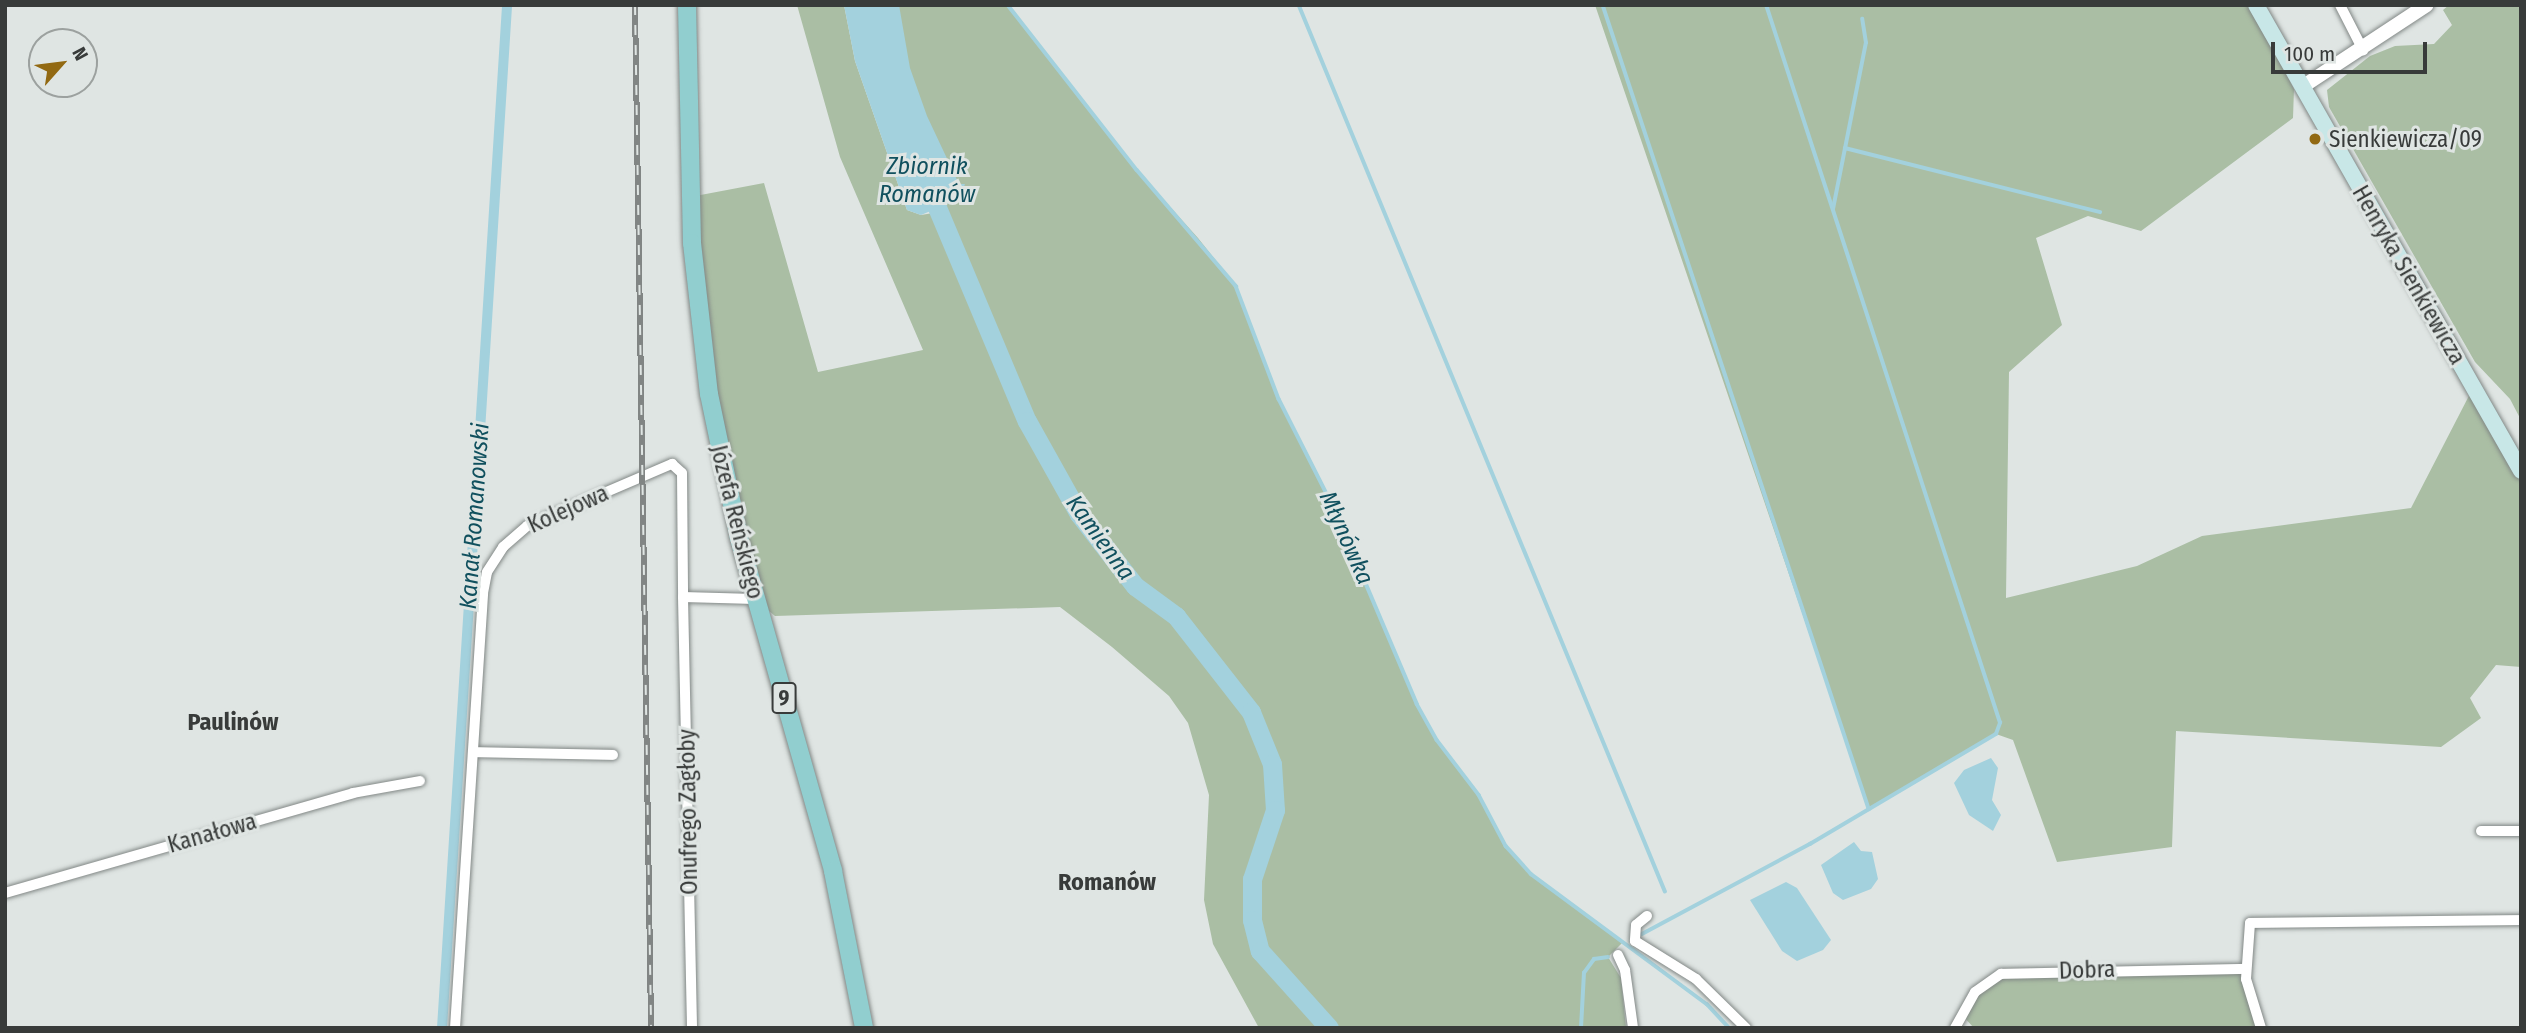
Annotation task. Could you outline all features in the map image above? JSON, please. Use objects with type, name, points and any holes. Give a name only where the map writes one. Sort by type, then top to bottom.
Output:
[{"type":"main road","name":"Józefa Reńskiego","points":[[687,5],[692,231],[699,325],[721,462],[755,599],[833,871],[864,1028]]},
{"type":"main road","name":"Henryka Sienkiewicza","points":[[2256,5],[2521,471]]},
{"type":"street","points":[[2340,5],[2363,50]]},
{"type":"street","points":[[2302,87],[2363,50],[2427,5]]},
{"type":"street","name":"Kolejowa","points":[[455,1028],[483,593],[487,572],[503,547],[527,526],[667,464],[676,466]]},
{"type":"street","name":"Onufrego Zagłoby","points":[[676,466],[682,473],[684,496],[683,597],[692,1028]]},
{"type":"street","points":[[683,597],[755,599]]},
{"type":"street","points":[[473,752],[613,755]]},
{"type":"street","name":"Kanałowa","points":[[5,893],[353,793],[420,782]]},
{"type":"street","points":[[2481,831],[2521,831]]},
{"type":"street","points":[[1647,916],[1636,925],[1635,941],[1696,979],[1745,1028]]},
{"type":"street","points":[[2262,1028],[2246,969],[2250,923],[2521,920]]},
{"type":"street","points":[[1618,955],[1625,970],[1633,1028]]},
{"type":"street","name":"Dobra","points":[[1955,1028],[1975,992],[2001,974],[2246,969]]},
{"type":"green space","points":[[797,5],[844,5],[855,61],[907,210],[921,215],[939,212],[887,92],[876,5],[1008,5],[1137,170],[1198,238],[1236,286],[1279,399],[1334,508],[1417,704],[1437,740],[1479,795],[1506,846],[1531,874],[1622,943],[1608,957],[1621,978],[1626,1028],[1259,1028],[1213,944],[1204,900],[1209,795],[1188,723],[1169,696],[1112,647],[1060,607],[775,616],[755,599],[726,484],[690,197],[764,183],[818,372],[923,350],[840,157]]},
{"type":"green space","points":[[1595,5],[2250,5],[2294,89],[2293,118],[2141,231],[2088,216],[2036,238],[2062,325],[2009,372],[2006,598],[2137,566],[2202,536],[2411,508],[2473,388],[2521,471],[2521,667],[2496,665],[2470,698],[2481,718],[2441,747],[2176,731],[2172,847],[2057,862],[2013,740],[1996,734],[1869,809]]},
{"type":"green space","points":[[2449,5],[2521,5],[2521,420],[2510,399],[2475,362],[2329,107],[2327,90],[2370,56],[2395,46],[2434,44],[2452,25],[2443,10]]},
{"type":"green space","points":[[2246,969],[2261,1028],[1974,1028],[1961,1014],[1991,978]]},
{"type":"water","name":"Zbiornik Romanów","points":[[844,5],[899,5],[910,68],[927,116],[959,184],[965,184],[959,199],[921,215],[907,210],[855,61]]},
{"type":"water","points":[[1991,758],[1998,768],[1992,800],[2001,815],[1993,831],[1969,815],[1954,783],[1964,770]]},
{"type":"water","points":[[1854,842],[1861,851],[1872,852],[1878,879],[1871,889],[1843,900],[1833,893],[1821,865]]},
{"type":"water","points":[[1786,882],[1797,888],[1831,940],[1823,950],[1797,961],[1782,951],[1750,900]]},
{"type":"waterway","name":"Kanał Romanowski","points":[[442,1028],[507,5]]},
{"type":"waterway","name":"Młynówka","points":[[1008,5],[1137,170],[1236,286],[1279,399],[1334,508],[1417,704],[1437,740],[1479,795],[1506,846],[1531,874],[1707,1004],[1729,1028]]},
{"type":"waterway","points":[[1299,5],[1665,891]]},
{"type":"waterway","points":[[1603,5],[1869,809]]},
{"type":"waterway","points":[[1642,934],[1810,844],[1996,734],[2000,723],[1766,5]]},
{"type":"waterway","points":[[1833,209],[1866,43],[1862,19]]},
{"type":"waterway","points":[[1845,148],[2100,212]]},
{"type":"waterway","name":"Kamienna","points":[[928,186],[1027,421],[1079,514],[1135,586],[1176,616],[1251,712],[1272,764],[1275,810],[1252,879],[1252,920],[1260,951],[1329,1028]]},
{"type":"waterway","points":[[1581,1028],[1584,973],[1594,959],[1608,957]]},
{"type":"railway","points":[[635,5],[651,1028]]},
{"type":"place","name":"Sienkiewicza/09","points":[[2315,139]]},
{"type":"district","name":"Paulinów","points":[[233,723]]},
{"type":"district","name":"Romanów","points":[[1107,883]]}]
